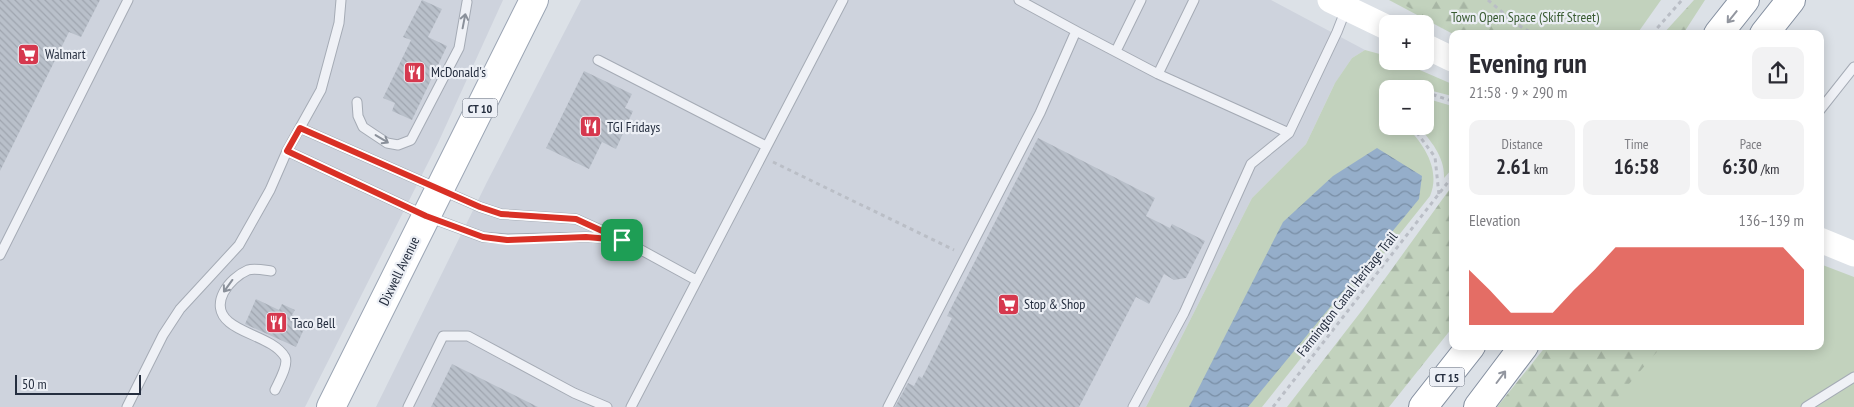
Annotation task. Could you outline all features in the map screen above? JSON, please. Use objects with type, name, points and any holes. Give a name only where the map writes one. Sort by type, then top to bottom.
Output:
[{"type":"main road","name":"Dixwell Avenue","points":[[331,407],[534,0]]},
{"type":"main road","points":[[1721,30],[1746,0]]},
{"type":"main road","points":[[1767,30],[1791,0]]},
{"type":"main road","points":[[1338,4],[1379,24]]},
{"type":"main road","points":[[1434,51],[1449,58]]},
{"type":"main road","points":[[1824,242],[1854,254]]},
{"type":"main road","name":"CT 15","points":[[1423,407],[1468,350]]},
{"type":"main road","points":[[1478,407],[1521,350]]},
{"type":"lane","points":[[0,255],[128,0]]},
{"type":"lane","points":[[127,407],[163,335],[180,309],[239,245],[270,190],[287,151],[321,90],[339,23],[341,0]]},
{"type":"lane","points":[[631,407],[843,0]]},
{"type":"lane","points":[[1019,0],[1158,74],[1289,133]]},
{"type":"lane","points":[[1037,10],[1042,0]]},
{"type":"lane","points":[[1116,52],[1141,0]]},
{"type":"lane","points":[[1158,74],[1194,0]]},
{"type":"lane","points":[[357,102],[358,116],[363,127],[387,143],[398,145],[411,140],[459,48],[467,2]]},
{"type":"lane","points":[[1133,407],[1184,313],[1251,164],[1289,133],[1337,32],[1338,4]]},
{"type":"lane","points":[[888,407],[1040,113],[1076,31]]},
{"type":"lane","points":[[598,60],[766,146]]},
{"type":"lane","points":[[1824,105],[1854,67]]},
{"type":"lane","points":[[300,128],[440,190],[501,214],[576,219],[622,240],[696,280]]},
{"type":"lane","points":[[287,151],[426,216],[491,238],[507,240],[586,237],[622,240]]},
{"type":"lane","points":[[271,271],[250,269],[234,278],[223,293],[221,307],[229,322],[273,347],[285,357],[286,362],[275,390]]},
{"type":"lane","points":[[408,407],[443,336],[468,336],[574,393],[607,407]]},
{"type":"lane","points":[[1806,407],[1854,377]]},
{"type":"path","points":[[1488,0],[1515,23],[1526,30]]},
{"type":"path","points":[[1656,30],[1682,0]]},
{"type":"path","points":[[1434,95],[1449,100]]},
{"type":"path","points":[[1419,135],[1435,156],[1439,195]]},
{"type":"path","points":[[773,162],[954,250]]},
{"type":"path","name":"Farmington Canal Heritage Trail","points":[[1273,407],[1449,181]]},
{"type":"shaded area","points":[[0,0],[503,0],[438,143],[305,407],[0,407]]},
{"type":"shaded area","points":[[581,0],[1271,0],[1365,50],[1352,58],[1334,85],[1306,144],[1252,198],[1146,407],[376,407],[487,182]]},
{"type":"green space","name":"Town Open Space (Skiff Street)","points":[[1389,0],[1661,0],[1640,30],[1449,30],[1449,32],[1434,24],[1434,15],[1417,15]]},
{"type":"green space","points":[[1395,0],[1475,0],[1483,11],[1512,30],[1451,30],[1434,21],[1434,15],[1423,15]]},
{"type":"green space","points":[[1694,0],[1705,0],[1686,30],[1667,30]]},
{"type":"green space","points":[[1365,50],[1379,54],[1379,70],[1420,70],[1449,83],[1449,95],[1434,91],[1434,80],[1379,80],[1379,135],[1414,135],[1419,141],[1432,167],[1433,186],[1430,196],[1262,407],[1146,407],[1252,198],[1306,144],[1335,83],[1352,58]]},
{"type":"green space","points":[[1434,101],[1449,105],[1449,172],[1444,178],[1440,156],[1425,135],[1434,135]]},
{"type":"green space","points":[[1449,190],[1449,332],[1389,407],[1287,407],[1363,309]]},
{"type":"green space","points":[[1824,266],[1854,277],[1854,407],[1595,407],[1643,350],[1824,350]]},
{"type":"green space","points":[[1543,350],[1659,350],[1609,407],[1497,407]]},
{"type":"water","points":[[1377,148],[1422,176],[1419,199],[1248,407],[1189,407],[1283,222],[1333,176]]},
{"type":"building","name":"Walmart","points":[[0,0],[100,0],[81,37],[69,32],[0,171]]},
{"type":"building","name":"McDonald's","points":[[422,0],[442,9],[428,37],[447,46],[412,120],[392,111],[395,103],[383,98],[411,40],[403,37]]},
{"type":"building","name":"TGI Fridays","points":[[584,71],[632,94],[625,108],[633,111],[616,149],[602,142],[589,169],[546,148]]},
{"type":"building","points":[[1038,138],[1155,198],[1146,216],[1170,228],[1172,224],[1205,241],[1186,278],[1174,280],[1164,274],[1149,304],[1136,297],[1079,407],[895,407],[908,383],[914,386],[919,376],[922,378],[952,318],[947,316]]},
{"type":"building","name":"Taco Bell","points":[[256,299],[279,310],[282,304],[295,310],[292,315],[307,322],[296,347],[245,324]]},
{"type":"building","points":[[452,364],[538,407],[431,407]]},
{"type":"place","name":"Walmart","points":[[29,54]]},
{"type":"place","name":"McDonald's","points":[[415,72]]},
{"type":"place","name":"TGI Fridays","points":[[591,127]]},
{"type":"place","name":"Stop & Shop","points":[[1008,304]]},
{"type":"place","name":"Taco Bell","points":[[276,323]]},
{"type":"route","points":[[300,128],[480,207],[501,214],[576,219],[622,240],[586,237],[507,240],[483,237],[426,216],[287,151],[300,128]]}]
